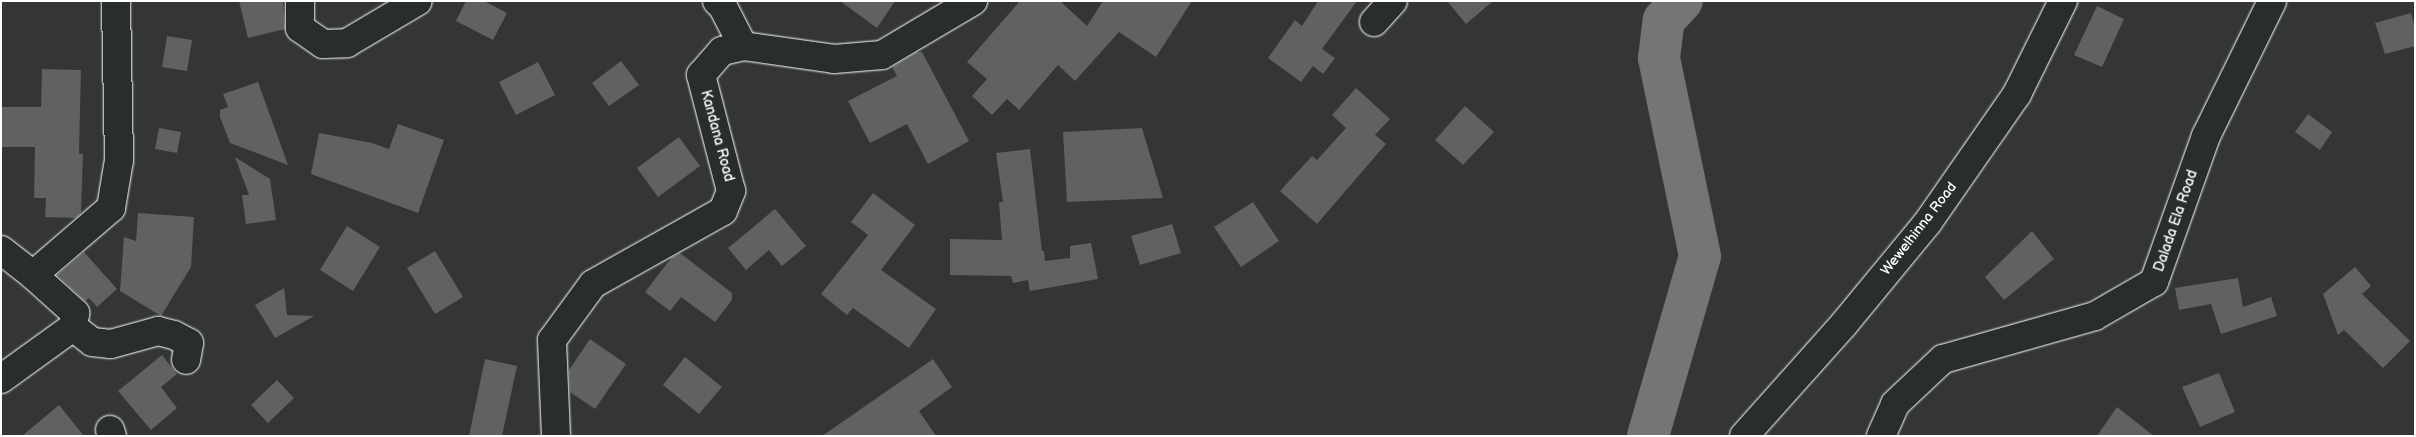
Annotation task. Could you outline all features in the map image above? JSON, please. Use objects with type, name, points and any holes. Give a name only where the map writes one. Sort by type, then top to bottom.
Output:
[{"type":"street","points":[[33,275],[111,208],[119,160],[116,1]]},
{"type":"street","points":[[300,1],[300,28],[323,44],[347,43],[418,1]]},
{"type":"street","points":[[717,1],[723,7],[743,46]]},
{"type":"street","name":"Kandana Road","points":[[556,436],[552,340],[593,284],[722,211],[731,190],[701,75],[722,51],[743,46],[834,59],[882,55],[973,1]]},
{"type":"street","points":[[1374,22],[1393,1]]},
{"type":"street","name":"Wewelhinna Road","points":[[1744,436],[1844,324],[1928,222],[2017,94],[2063,1]]},
{"type":"street","name":"Dalada Ela Road","points":[[1881,436],[1895,404],[1943,359],[2095,316],[2154,282],[2206,136],[2272,1]]},
{"type":"street","points":[[1,250],[33,275],[75,313],[73,327],[1,379]]},
{"type":"street","points":[[73,327],[92,342],[111,344],[158,331],[174,334],[189,343],[186,360]]},
{"type":"building","points":[[239,1],[283,1],[285,29],[248,38]]},
{"type":"building","points":[[466,1],[484,1],[507,13],[493,40],[456,21]]},
{"type":"building","points":[[840,1],[895,1],[877,28]]},
{"type":"building","points":[[1020,1],[1060,1],[1087,26],[1103,1],[1192,1],[1156,57],[1119,32],[1075,81],[1058,65],[1019,110],[1007,99],[992,115],[972,96],[987,79],[967,62]]},
{"type":"building","points":[[1318,1],[1357,1],[1322,49],[1335,58],[1323,74],[1313,66],[1301,82],[1268,58],[1295,20],[1302,26]]},
{"type":"building","points":[[1447,1],[1493,1],[1466,24]]},
{"type":"building","points":[[2097,6],[2124,19],[2102,67],[2074,55]]},
{"type":"building","points":[[2411,13],[2415,27],[2415,46],[2385,54],[2375,23]]},
{"type":"building","points":[[167,36],[192,40],[187,71],[162,67]]},
{"type":"building","points":[[917,52],[922,52],[969,141],[928,164],[907,124],[870,143],[848,101],[897,76],[892,67]]},
{"type":"building","points":[[621,61],[639,85],[609,106],[592,83]]},
{"type":"building","points":[[538,62],[555,95],[516,115],[499,82]]},
{"type":"building","points":[[42,69],[81,70],[79,154],[83,154],[81,213],[76,218],[45,217],[46,198],[34,198],[35,147],[1,147],[1,107],[41,107]]},
{"type":"building","points":[[258,82],[288,165],[230,143],[220,117],[220,110],[228,107],[223,94]]},
{"type":"building","points":[[1356,88],[1390,119],[1375,135],[1386,144],[1317,224],[1280,191],[1312,156],[1317,160],[1346,128],[1332,115]]},
{"type":"building","points":[[1465,106],[1494,132],[1463,165],[1435,140]]},
{"type":"building","points":[[2308,114],[2332,132],[2320,150],[2295,132]]},
{"type":"building","points":[[398,124],[444,140],[418,213],[311,174],[319,133],[372,143],[389,149]]},
{"type":"building","points":[[159,128],[181,132],[177,153],[155,149]]},
{"type":"building","points":[[1142,128],[1163,198],[1067,202],[1063,132]]},
{"type":"building","points":[[679,137],[700,166],[658,197],[637,168]]},
{"type":"building","points":[[1030,149],[1042,251],[1044,251],[1045,261],[1070,258],[1070,246],[1091,243],[1098,279],[1030,291],[1028,280],[1013,283],[1011,276],[950,275],[950,239],[1002,240],[999,202],[1003,202],[996,153]]},
{"type":"building","points":[[235,157],[270,179],[276,220],[246,224],[242,195],[249,195]]},
{"type":"building","points":[[873,193],[915,225],[881,270],[936,309],[909,348],[853,308],[847,315],[821,294],[868,235],[851,222]]},
{"type":"building","points":[[1253,202],[1279,241],[1241,267],[1214,227]]},
{"type":"building","points":[[775,209],[806,246],[782,266],[769,250],[746,270],[728,248]]},
{"type":"building","points":[[138,213],[194,217],[191,267],[161,316],[120,291],[124,237],[136,241]]},
{"type":"building","points":[[1172,224],[1181,253],[1140,265],[1131,236]]},
{"type":"building","points":[[347,226],[380,247],[353,291],[320,270]]},
{"type":"building","points":[[2032,231],[2054,259],[2004,300],[1985,277]]},
{"type":"building","points":[[435,251],[463,297],[435,314],[407,268]]},
{"type":"building","points":[[84,252],[117,289],[97,307],[89,298],[85,301],[57,275]]},
{"type":"building","points":[[680,253],[732,293],[732,300],[715,322],[681,297],[670,311],[645,292],[672,257]]},
{"type":"building","points":[[2355,267],[2371,286],[2362,294],[2410,341],[2383,368],[2344,330],[2338,335],[2323,294]]},
{"type":"building","points":[[2238,278],[2243,307],[2271,297],[2277,316],[2221,334],[2211,304],[2179,310],[2175,288]]},
{"type":"building","points":[[284,288],[287,315],[314,316],[275,338],[255,305]]},
{"type":"building","points":[[590,339],[626,364],[595,409],[570,392],[569,370]]},
{"type":"building","points":[[162,355],[177,374],[161,387],[177,408],[151,430],[118,391]]},
{"type":"building","points":[[685,357],[722,387],[699,414],[663,385]]},
{"type":"building","points":[[485,359],[517,366],[502,436],[469,436]]},
{"type":"building","points":[[933,359],[952,387],[919,411],[936,436],[822,436]]},
{"type":"building","points":[[2219,373],[2235,412],[2200,427],[2182,387]]},
{"type":"building","points":[[277,380],[294,398],[268,423],[251,405]]},
{"type":"building","points":[[59,405],[84,436],[22,436]]},
{"type":"building","points":[[2117,407],[2154,436],[2097,436]]},
{"type":"waterway","points":[[1648,436],[1700,256],[1659,58],[1664,20],[1682,1]]}]
